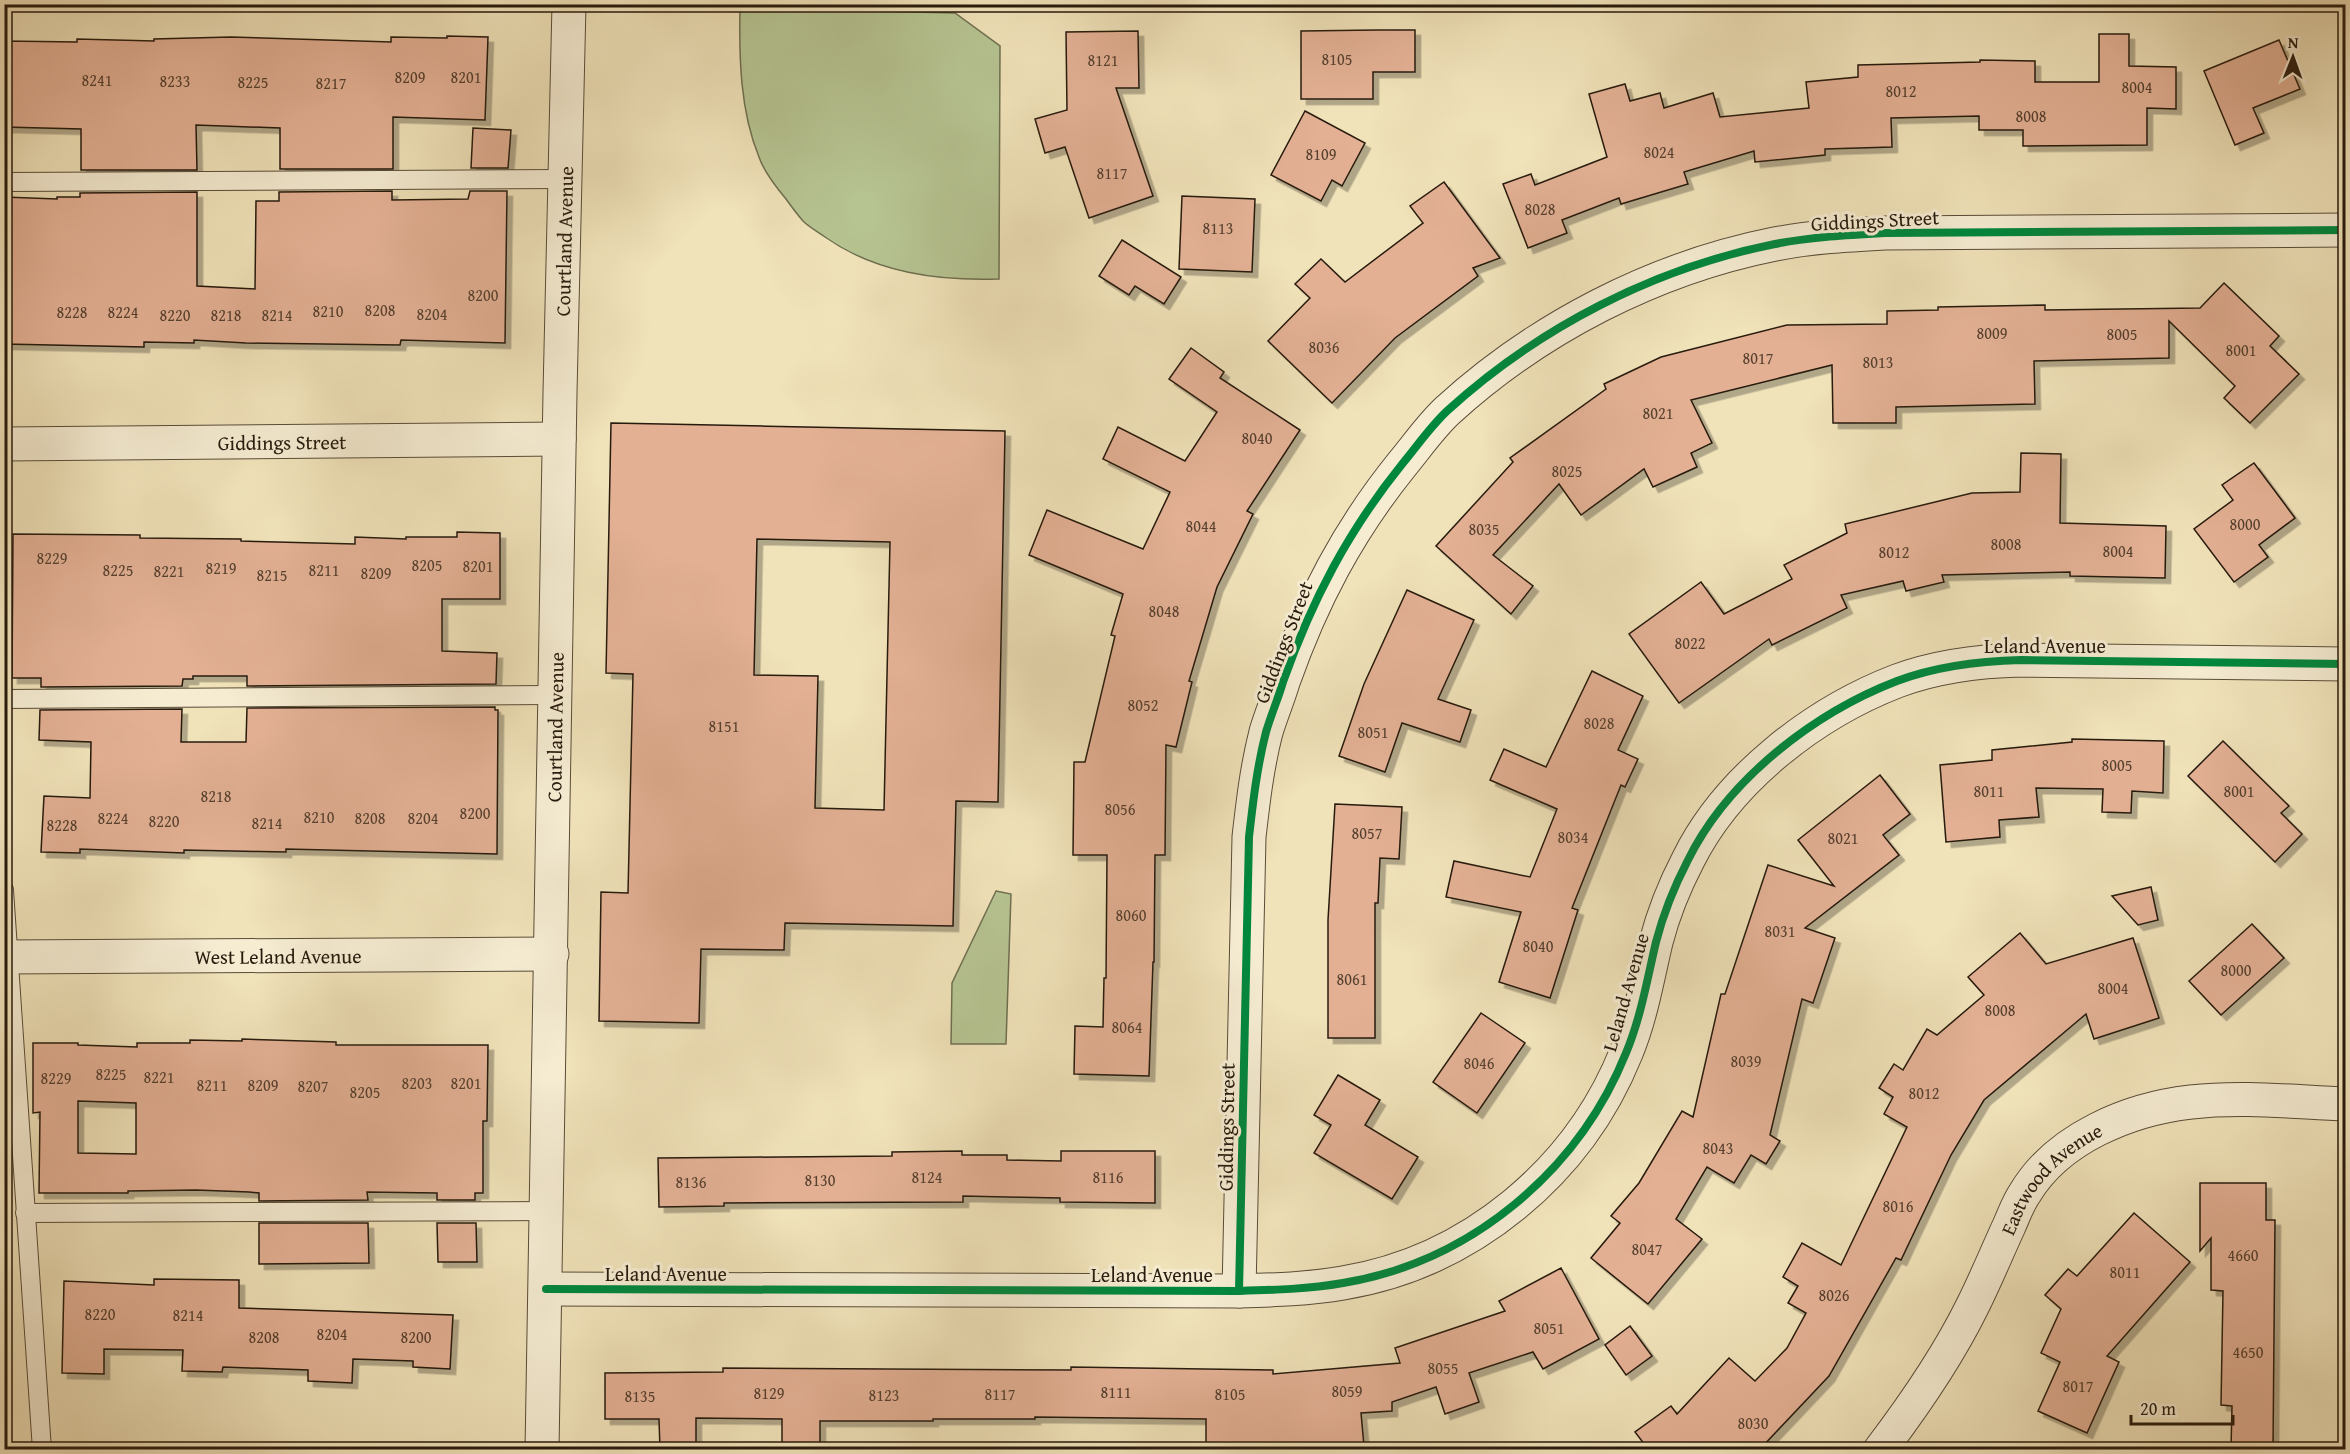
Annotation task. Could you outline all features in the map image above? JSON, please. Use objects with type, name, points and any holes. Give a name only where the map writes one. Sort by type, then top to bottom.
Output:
[{"type":"street","name":"Courtland Avenue","points":[[542,1449],[568,4]]},
{"type":"street","name":"Giddings Street","points":[[1239,1291],[1249,837],[1266,732],[1304,627],[1324,582],[1380,491],[1446,412],[1530,346],[1611,299],[1721,257],[1774,244],[1818,237],[1885,233],[2346,230]]},
{"type":"street","name":"Giddings Street","points":[[4,444],[559,439]]},
{"type":"street","name":"Leland Avenue","points":[[546,1289],[1239,1291],[1300,1289],[1346,1283],[1394,1270],[1437,1254],[1510,1209],[1540,1183],[1587,1125],[1625,1055],[1639,1018],[1657,939],[1672,897],[1693,851],[1730,797],[1793,740],[1829,715],[1898,681],[1977,661],[2346,664]]},
{"type":"street","name":"West Leland Avenue","points":[[6,957],[552,954]]},
{"type":"street","name":"Eastwood Avenue","points":[[1880,1449],[1905,1418],[1943,1358],[1973,1306],[2025,1193],[2054,1157],[2094,1131],[2147,1111],[2189,1102],[2234,1099],[2346,1104]]},
{"type":"lane","points":[[4,182],[565,179]]},
{"type":"lane","points":[[4,699],[555,695]]},
{"type":"lane","points":[[4,890],[6,957],[42,1449]]},
{"type":"lane","points":[[25,1213],[547,1211]]},
{"type":"green space","points":[[740,8],[955,13],[1000,46],[999,279],[931,276],[886,267],[845,249],[803,221],[767,174],[753,139],[742,84]]},
{"type":"green space","points":[[996,891],[1011,894],[1006,1044],[951,1044],[952,983]]},
{"type":"building","points":[[1415,30],[1415,72],[1373,72],[1373,99],[1301,99],[1301,31]]},
{"type":"building","points":[[1138,31],[1139,88],[1116,88],[1153,196],[1089,218],[1065,147],[1045,153],[1035,119],[1067,110],[1066,32]]},
{"type":"building","points":[[2099,34],[2129,34],[2129,66],[2176,67],[2176,109],[2147,108],[2147,145],[2023,146],[2023,130],[1979,130],[1979,116],[1891,118],[1892,147],[1825,149],[1825,155],[1755,162],[1754,151],[1684,172],[1688,184],[1621,204],[1619,198],[1562,220],[1567,233],[1528,248],[1503,184],[1531,174],[1535,185],[1607,157],[1589,94],[1625,84],[1630,101],[1660,93],[1664,108],[1713,93],[1720,117],[1809,108],[1806,82],[1858,77],[1858,65],[1980,62],[1980,60],[2035,61],[2035,82],[2099,82]]},
{"type":"building","points":[[447,36],[488,37],[485,120],[393,117],[393,169],[280,169],[280,128],[196,125],[197,170],[81,170],[81,129],[4,127],[4,41],[77,42],[77,39],[154,41],[154,39],[231,37],[391,42],[391,37],[447,38]]},
{"type":"building","points":[[2279,40],[2300,89],[2253,108],[2264,133],[2235,145],[2204,71]]},
{"type":"building","points":[[1305,111],[1365,143],[1342,186],[1332,180],[1321,201],[1271,175]]},
{"type":"building","points":[[473,128],[511,130],[508,168],[471,168]]},
{"type":"building","points":[[1444,182],[1500,258],[1473,268],[1478,276],[1395,338],[1332,403],[1268,341],[1310,298],[1295,284],[1321,259],[1345,282],[1423,223],[1410,206]]},
{"type":"building","points":[[392,191],[392,200],[468,199],[470,191],[507,191],[505,343],[401,340],[400,345],[194,340],[194,343],[144,342],[144,347],[4,344],[4,197],[57,199],[57,197],[80,197],[80,193],[197,192],[197,286],[255,289],[256,201],[279,201],[279,192]]},
{"type":"building","points":[[1182,196],[1255,199],[1252,272],[1179,269]]},
{"type":"building","points":[[1122,240],[1181,277],[1164,304],[1135,286],[1129,295],[1099,276]]},
{"type":"building","points":[[2224,283],[2279,336],[2270,346],[2299,374],[2250,423],[2224,398],[2235,386],[2169,321],[2169,358],[2034,361],[2035,404],[1896,407],[1896,423],[1833,423],[1832,365],[1691,400],[1712,443],[1691,453],[1697,467],[1653,487],[1644,469],[1581,515],[1559,484],[1493,555],[1533,586],[1511,614],[1436,546],[1513,462],[1510,458],[1606,389],[1604,384],[1661,357],[1787,325],[1887,324],[1887,311],[1938,310],[1938,307],[2045,305],[2045,310],[2200,308]]},
{"type":"building","points":[[1191,348],[1224,372],[1220,378],[1300,430],[1247,511],[1253,514],[1217,587],[1189,681],[1192,682],[1176,747],[1166,745],[1165,855],[1155,855],[1154,962],[1149,1076],[1074,1074],[1075,1026],[1103,1027],[1104,978],[1106,978],[1107,855],[1073,855],[1074,762],[1085,762],[1115,636],[1111,635],[1123,594],[1029,555],[1047,510],[1143,549],[1170,492],[1103,459],[1118,427],[1185,461],[1217,412],[1169,379]]},
{"type":"building","points":[[611,423],[1005,431],[998,802],[956,801],[953,926],[785,923],[784,950],[701,949],[699,1023],[599,1021],[601,892],[628,893],[633,674],[606,673]],"holes":[[[757,539],[890,542],[884,810],[815,808],[818,676],[754,675]]]},
{"type":"building","points":[[2021,453],[2061,454],[2060,523],[2166,526],[2165,578],[2070,576],[2070,572],[1942,575],[1944,582],[1906,591],[1903,581],[1841,595],[1847,608],[1772,645],[1769,639],[1679,703],[1629,634],[1701,582],[1724,614],[1792,579],[1784,565],[1847,533],[1845,524],[1972,493],[2020,492]]},
{"type":"building","points":[[2254,463],[2295,518],[2259,545],[2268,557],[2234,582],[2194,529],[2233,500],[2222,485]]},
{"type":"building","points":[[457,532],[500,533],[500,599],[442,599],[442,651],[497,653],[496,684],[247,686],[247,676],[193,676],[193,679],[183,679],[182,686],[41,687],[41,678],[12,678],[13,534],[140,535],[140,538],[241,539],[241,541],[355,544],[355,537],[406,539],[406,537],[457,537]]},
{"type":"building","points":[[1407,590],[1474,620],[1438,699],[1471,710],[1460,742],[1402,723],[1385,772],[1339,756],[1364,684]]},
{"type":"building","points":[[1592,671],[1643,696],[1618,750],[1638,759],[1625,787],[1621,785],[1572,908],[1578,910],[1550,998],[1499,982],[1521,912],[1446,897],[1454,861],[1530,877],[1557,809],[1490,780],[1504,749],[1546,767]]},
{"type":"building","points":[[495,707],[495,710],[498,710],[497,854],[286,849],[286,852],[184,850],[184,853],[80,849],[80,853],[41,852],[44,796],[90,798],[91,742],[39,740],[40,710],[182,709],[181,742],[246,742],[247,708]]},
{"type":"building","points":[[2072,739],[2164,741],[2163,793],[2132,791],[2131,813],[2102,812],[2103,789],[2036,788],[2039,817],[1999,820],[2000,837],[1946,842],[1940,765],[1992,760],[1992,750],[2072,742]]},
{"type":"building","points":[[2223,741],[2289,806],[2281,813],[2302,834],[2275,862],[2188,776]]},
{"type":"building","points":[[1880,775],[1910,814],[1883,835],[1899,855],[1805,928],[1835,938],[1813,1003],[1802,999],[1770,1135],[1780,1141],[1766,1164],[1751,1155],[1734,1183],[1707,1167],[1676,1219],[1702,1239],[1648,1304],[1591,1258],[1620,1223],[1611,1216],[1639,1183],[1682,1111],[1693,1117],[1721,994],[1725,994],[1768,865],[1834,886],[1798,840]]},
{"type":"building","points":[[1335,804],[1402,807],[1399,859],[1380,858],[1378,903],[1375,903],[1375,1038],[1328,1038],[1328,920]]},
{"type":"building","points":[[2151,887],[2158,920],[2138,925],[2112,896]]},
{"type":"building","points":[[2252,924],[2284,958],[2221,1015],[2189,981]]},
{"type":"building","points":[[2020,933],[2046,964],[2133,938],[2159,1018],[2094,1039],[2086,1014],[1984,1100],[1951,1155],[1901,1260],[1896,1258],[1829,1376],[1760,1449],[1648,1449],[1635,1432],[1671,1406],[1677,1414],[1729,1358],[1755,1381],[1787,1348],[1806,1313],[1788,1303],[1798,1286],[1783,1277],[1802,1243],[1841,1265],[1907,1127],[1884,1114],[1893,1097],[1879,1088],[1894,1064],[1903,1070],[1927,1029],[1937,1035],[1984,995],[1968,977]]},
{"type":"building","points":[[1481,1013],[1525,1043],[1477,1113],[1433,1082]]},
{"type":"building","points":[[242,1039],[336,1042],[336,1045],[488,1045],[487,1121],[483,1121],[483,1193],[475,1193],[475,1200],[437,1200],[437,1193],[367,1192],[368,1200],[259,1201],[259,1193],[196,1190],[39,1193],[40,1112],[33,1113],[33,1043],[137,1047],[137,1043],[190,1043],[190,1040],[242,1041]],"holes":[[[78,1101],[136,1103],[136,1154],[78,1153]]]},
{"type":"building","points":[[1338,1075],[1380,1100],[1365,1125],[1418,1157],[1392,1199],[1314,1153],[1331,1125],[1314,1115]]},
{"type":"building","points":[[962,1151],[962,1155],[1007,1155],[1007,1160],[1061,1161],[1061,1151],[1155,1151],[1155,1203],[1060,1202],[1060,1198],[963,1196],[963,1202],[724,1203],[724,1206],[659,1207],[658,1158],[892,1156],[892,1152]]},
{"type":"building","points":[[2200,1183],[2266,1183],[2266,1220],[2275,1220],[2273,1449],[2231,1449],[2232,1406],[2221,1405],[2223,1291],[2211,1290],[2211,1238],[2200,1251]]},
{"type":"building","points":[[2134,1213],[2190,1262],[2107,1356],[2119,1362],[2087,1433],[2038,1411],[2060,1362],[2041,1353],[2061,1309],[2045,1295],[2068,1269],[2077,1276]]},
{"type":"building","points":[[259,1223],[368,1223],[369,1263],[259,1264]]},
{"type":"building","points":[[437,1223],[476,1223],[477,1262],[438,1262]]},
{"type":"building","points":[[1561,1268],[1599,1339],[1543,1369],[1533,1352],[1469,1373],[1479,1402],[1445,1414],[1436,1387],[1392,1402],[1392,1411],[1361,1413],[1364,1446],[1253,1449],[1253,1447],[1206,1446],[1206,1419],[1035,1417],[1035,1419],[933,1419],[933,1421],[820,1421],[820,1449],[782,1449],[782,1419],[696,1418],[696,1449],[660,1449],[659,1419],[605,1419],[605,1373],[723,1372],[723,1368],[1071,1370],[1071,1367],[1273,1370],[1273,1374],[1400,1363],[1395,1348],[1505,1311],[1499,1301]]},
{"type":"building","points":[[154,1279],[239,1280],[239,1308],[453,1315],[450,1369],[413,1367],[413,1361],[353,1359],[352,1383],[308,1381],[308,1370],[223,1367],[222,1372],[182,1371],[183,1350],[104,1349],[104,1374],[62,1373],[64,1281],[154,1285]]},
{"type":"building","points":[[1630,1326],[1652,1356],[1626,1375],[1605,1345]]},
{"type":"cycle path","points":[[1239,1291],[1249,837],[1266,732],[1294,652],[1333,567],[1383,489],[1447,411],[1520,353],[1600,305],[1686,269],[1775,244],[1816,238],[1885,233],[2346,230]]},
{"type":"cycle path","points":[[546,1289],[1239,1291],[1330,1285],[1390,1272],[1434,1255],[1476,1232],[1514,1205],[1549,1173],[1579,1136],[1605,1096],[1626,1053],[1640,1012],[1656,942],[1674,890],[1688,860],[1705,830],[1726,802],[1776,752],[1805,730],[1835,711],[1897,681],[1958,665],[2021,660],[2346,664]]}]
